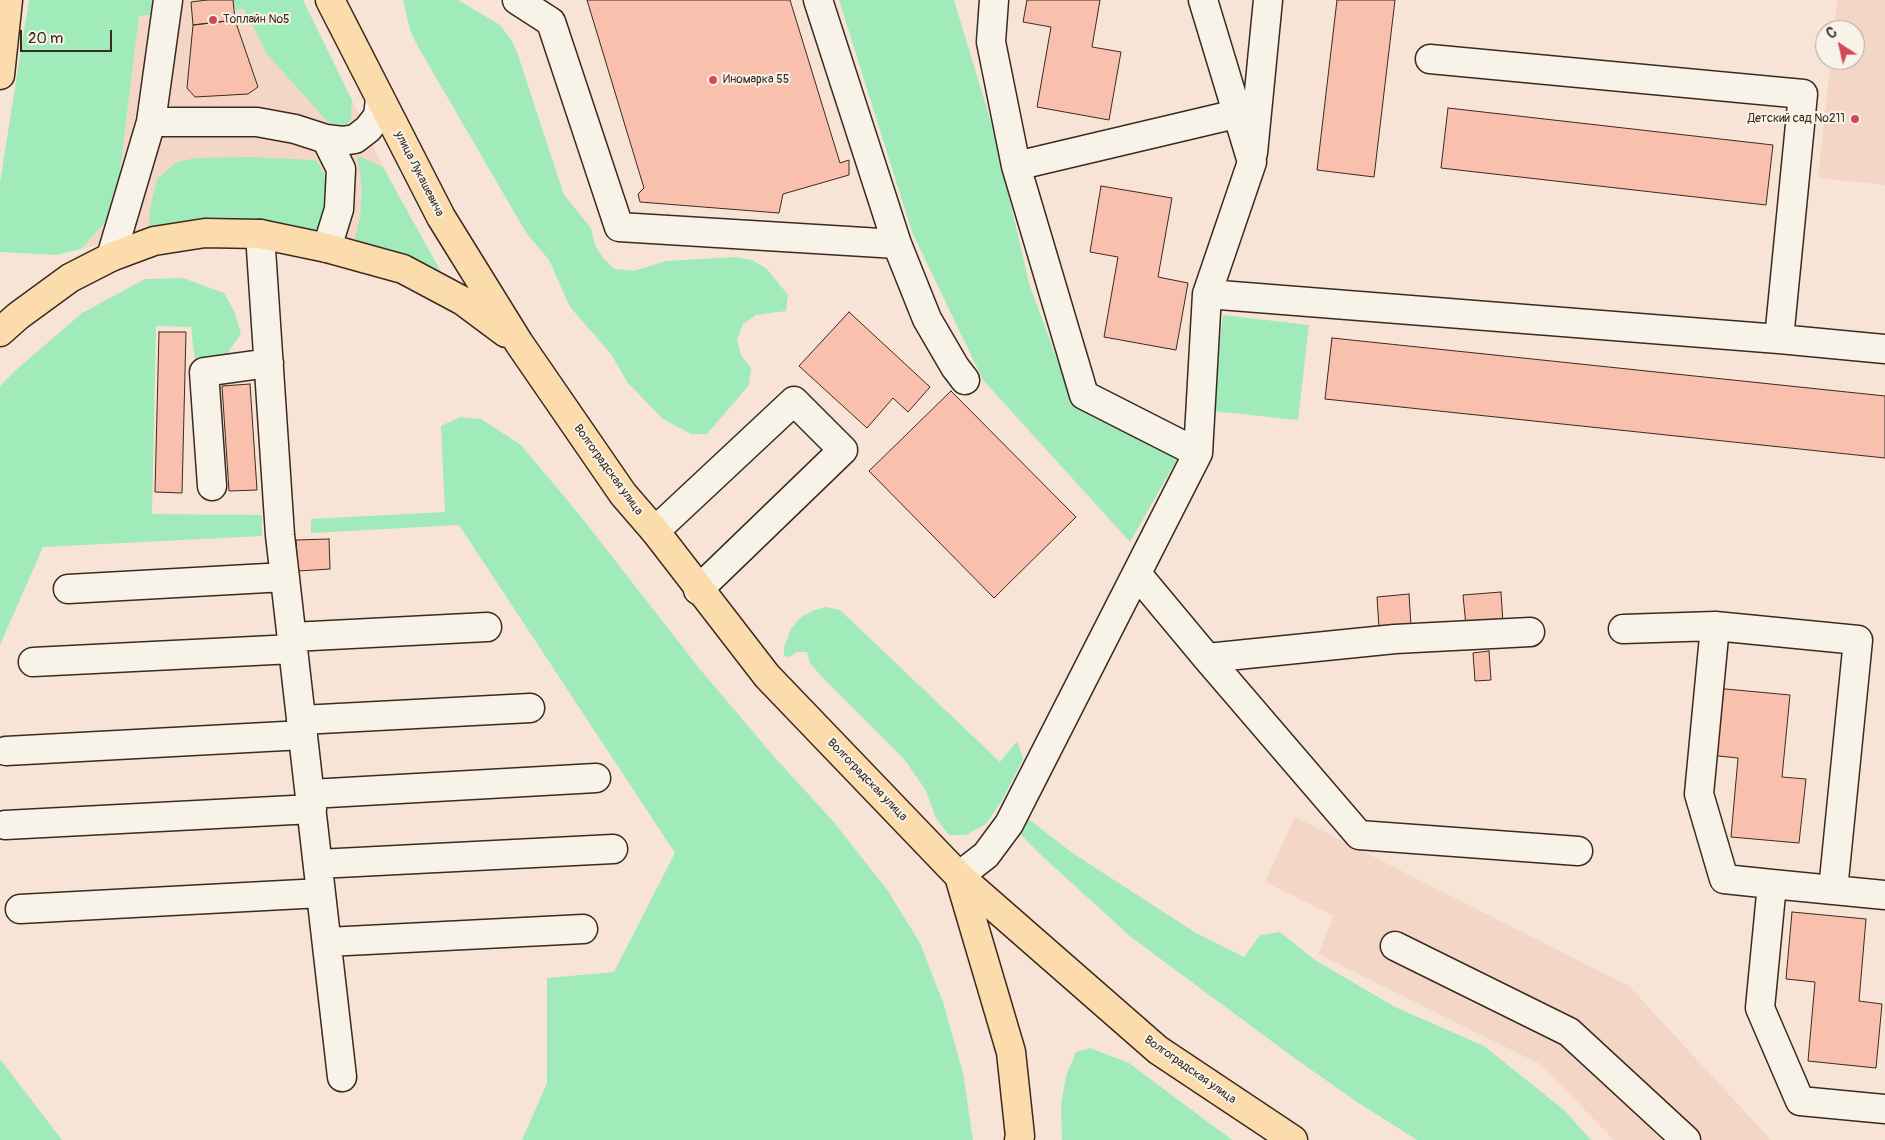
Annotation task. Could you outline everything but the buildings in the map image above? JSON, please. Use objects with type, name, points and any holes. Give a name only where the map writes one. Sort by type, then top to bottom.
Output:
[{"type":"main road","points":[[0,75],[8,0]]},
{"type":"main road","name":"улица Лукашевича","points":[[330,0],[441,217],[519,343]]},
{"type":"main road","points":[[0,332],[18,316],[70,278],[111,258],[154,241],[205,233],[260,234],[326,248],[403,269],[463,301],[519,343]]},
{"type":"main road","name":"Волгоградская улица","points":[[519,343],[623,494],[767,676],[959,876],[1158,1050],[1293,1140]]},
{"type":"main road","points":[[959,876],[1011,1052],[1019,1140]]},
{"type":"lane","points":[[111,258],[150,122],[168,0]]},
{"type":"lane","points":[[517,0],[551,22],[619,227],[896,244]]},
{"type":"lane","points":[[818,0],[896,244],[927,319],[955,367],[965,380]]},
{"type":"lane","points":[[994,0],[991,42],[1016,166],[1084,395],[1198,453]]},
{"type":"lane","points":[[1203,0],[1252,162]]},
{"type":"lane","points":[[959,876],[986,855],[1009,824],[1198,453],[1208,294],[1252,162],[1268,0]]},
{"type":"lane","points":[[1430,58],[1803,94],[1779,339]]},
{"type":"lane","points":[[150,122],[257,122],[295,129],[326,139],[342,141],[355,138],[368,129],[378,116],[380,98]]},
{"type":"lane","points":[[1016,166],[1236,114]]},
{"type":"lane","points":[[326,139],[341,169],[339,209],[326,248]]},
{"type":"lane","points":[[260,234],[280,535],[342,1077]]},
{"type":"lane","points":[[1208,294],[1885,349]]},
{"type":"lane","points":[[212,486],[204,372],[269,363]]},
{"type":"lane","points":[[654,531],[794,402],[843,450],[698,590]]},
{"type":"lane","points":[[1137,574],[1359,835],[1578,851]]},
{"type":"lane","points":[[68,589],[285,577]]},
{"type":"lane","points":[[1623,629],[1715,626],[1858,640],[1833,890]]},
{"type":"lane","points":[[1715,626],[1699,794],[1724,880],[1885,895]]},
{"type":"lane","points":[[33,662],[487,627]]},
{"type":"lane","points":[[1207,658],[1395,639],[1530,632]]},
{"type":"lane","points":[[6,751],[530,708]]},
{"type":"lane","points":[[5,824],[596,778]]},
{"type":"lane","points":[[318,864],[613,849]]},
{"type":"lane","points":[[1772,884],[1760,1008],[1800,1101],[1885,1109]]},
{"type":"lane","points":[[20,909],[321,893]]},
{"type":"lane","points":[[327,942],[583,929]]},
{"type":"lane","points":[[1395,946],[1569,1032],[1686,1140]]},
{"type":"shaded area","points":[[156,0],[194,0],[196,15],[244,9],[267,54],[351,119],[352,100],[383,167],[358,156],[362,188],[360,217],[353,246],[149,232],[81,249],[107,220],[118,188],[139,16]]},
{"type":"shaded area","name":"Детский сад №211","points":[[1837,0],[1885,0],[1885,185],[1818,178],[1830,70],[1865,70],[1865,20],[1835,20]]},
{"type":"shaded area","points":[[1295,817],[1629,986],[1771,1140],[1614,1140],[1540,1064],[1318,954],[1334,916],[1265,882]]},
{"type":"green space","points":[[29,0],[156,0],[154,14],[139,16],[118,188],[107,220],[81,249],[56,255],[0,252],[0,182]]},
{"type":"green space","points":[[194,0],[303,0],[352,100],[351,119],[347,124],[338,126],[327,121],[267,54],[244,9],[195,15]]},
{"type":"green space","points":[[403,0],[458,0],[500,25],[510,38],[517,52],[564,195],[591,228],[595,245],[603,258],[615,269],[634,271],[666,261],[735,257],[752,260],[767,269],[788,295],[786,311],[756,315],[743,324],[737,340],[741,355],[751,368],[749,385],[707,434],[691,434],[663,419],[628,383],[611,354],[570,307],[549,260],[527,234],[417,45],[410,30]]},
{"type":"green space","points":[[839,0],[954,0],[994,132],[1029,283],[1071,398],[1179,456],[1130,542],[983,380],[912,232]]},
{"type":"green space","points":[[357,155],[383,167],[445,279],[353,246],[360,217],[362,188]]},
{"type":"green space","points":[[249,157],[316,160],[326,177],[328,194],[323,224],[312,233],[149,232],[150,208],[157,179],[177,162],[195,158]]},
{"type":"green space","points":[[183,278],[224,293],[234,311],[241,334],[224,358],[210,364],[195,361],[191,327],[156,326],[152,514],[262,515],[262,536],[43,547],[0,645],[0,386],[82,313],[145,279]]},
{"type":"green space","points":[[1223,315],[1309,325],[1298,420],[1212,411]]},
{"type":"green space","points":[[460,417],[481,419],[521,445],[578,513],[699,668],[776,759],[833,821],[888,891],[920,943],[943,1002],[963,1073],[973,1140],[522,1140],[547,1083],[547,978],[614,972],[675,853],[459,525],[311,533],[311,519],[445,512],[441,426]]},
{"type":"green space","points":[[826,607],[840,610],[1000,762],[1017,741],[1023,759],[1003,799],[986,824],[966,835],[949,835],[936,818],[925,789],[904,759],[821,676],[810,663],[807,652],[797,652],[789,657],[784,656],[784,647],[791,629],[801,617]]},
{"type":"green space","points":[[1027,818],[1074,854],[1196,933],[1244,957],[1260,935],[1280,932],[1315,960],[1395,1007],[1484,1046],[1564,1110],[1591,1140],[1417,1140],[1357,1102],[1293,1057],[1131,937],[1021,835]]},
{"type":"green space","points":[[1090,1048],[1129,1063],[1232,1140],[1062,1140],[1061,1105],[1066,1076],[1076,1052]]},
{"type":"green space","points":[[0,1059],[62,1140],[0,1140]]},
{"type":"place","name":"Топлайн №5","points":[[213,20]]},
{"type":"place","name":"Иномарка 55","points":[[713,80]]},
{"type":"place","name":"Детский сад №211","points":[[1855,119]]}]
